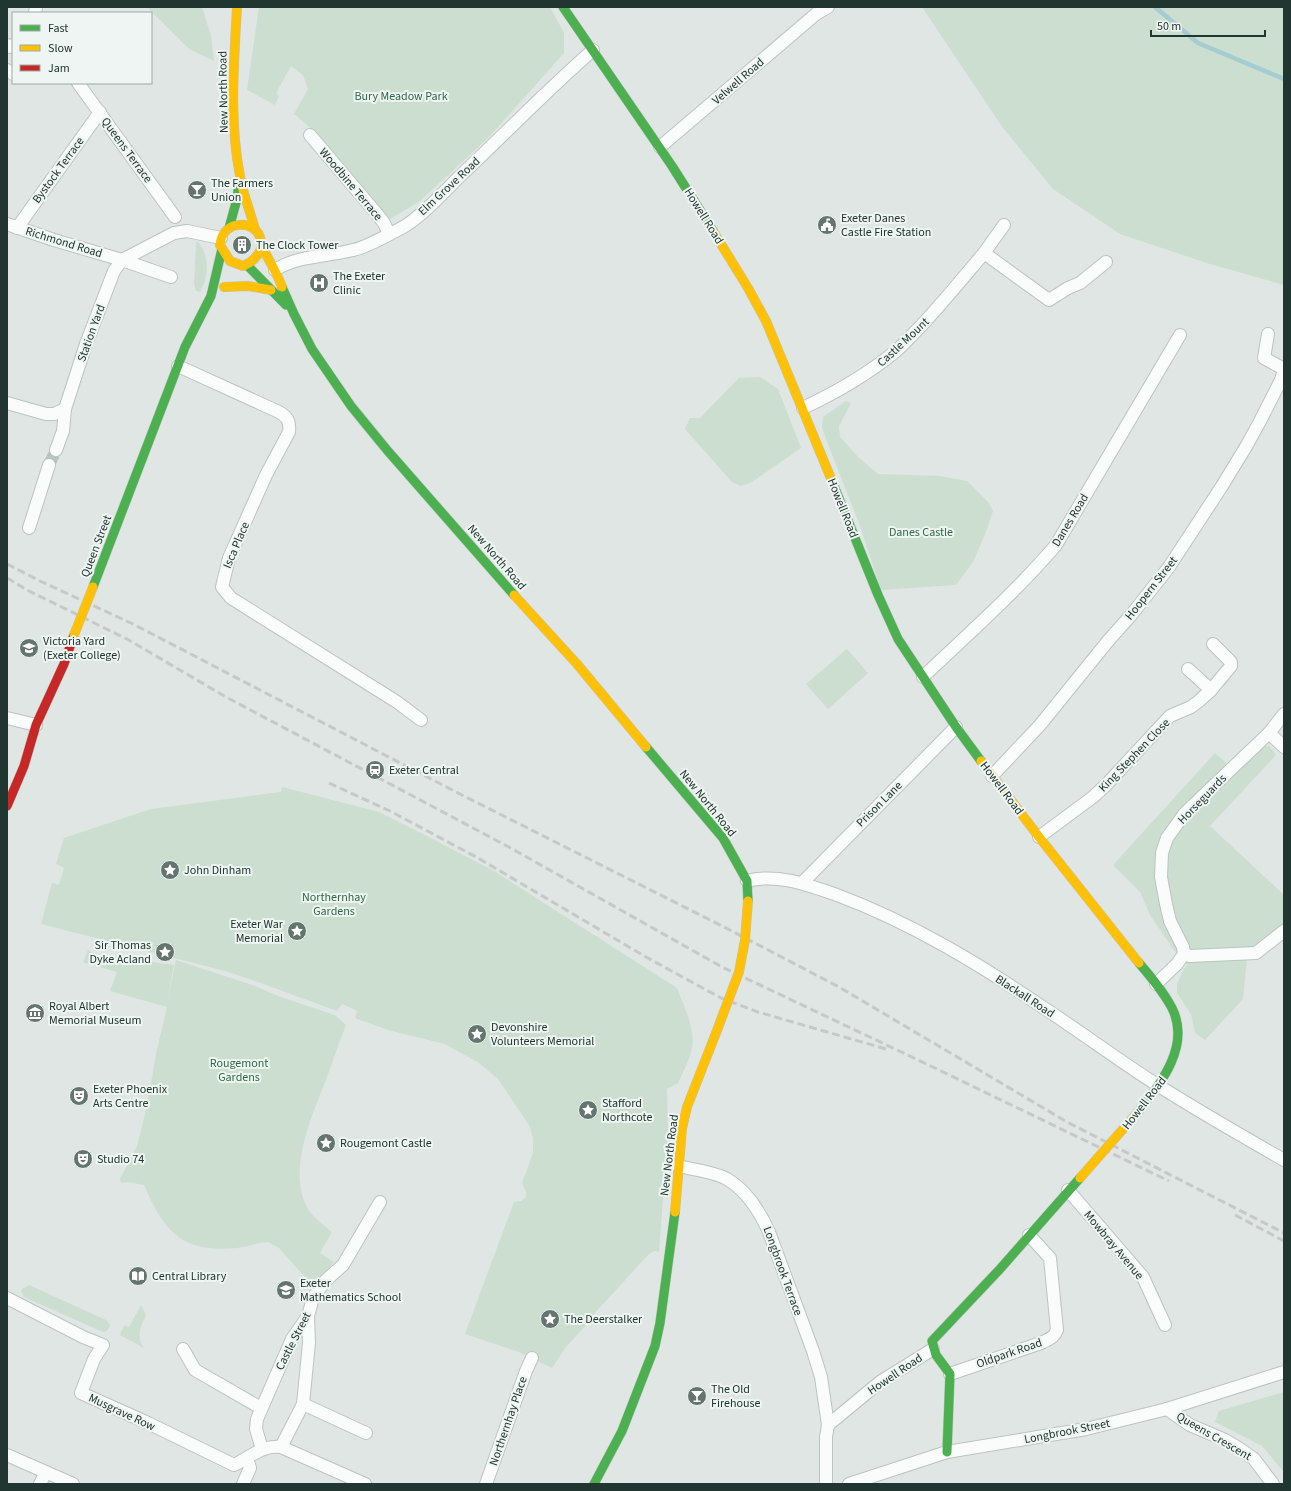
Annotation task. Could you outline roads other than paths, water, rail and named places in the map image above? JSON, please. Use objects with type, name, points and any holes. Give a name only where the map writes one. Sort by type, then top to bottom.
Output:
[{"type":"street","name":"New North Road","points":[[237,7],[233,88],[234,125],[240,176],[255,229],[259,234],[262,246],[275,270],[294,314],[312,349],[351,406],[387,450],[577,664],[723,838],[747,881],[747,928],[741,963],[728,1003],[700,1070],[687,1107],[682,1129],[673,1227],[660,1323],[655,1346],[622,1431],[594,1484]]},
{"type":"street","name":"Howell Road","points":[[563,7],[660,147],[748,288],[764,317],[803,408],[878,595],[898,639],[956,727],[992,776],[1156,984],[1175,1015],[1178,1035],[1177,1044],[1168,1072],[1138,1112],[933,1345],[880,1382],[828,1425]]},
{"type":"street","name":"Velwell Road","points":[[660,147],[814,11],[828,7]]},
{"type":"street","name":"Elm Grove Road","points":[[275,270],[291,261],[354,250],[405,225],[421,213],[494,145],[550,89],[592,50]]},
{"type":"street","name":"Queens Terrace","points":[[79,84],[175,218]]},
{"type":"street","name":"Bystock Terrace","points":[[12,226],[100,112]]},
{"type":"street","name":"Woodbine Terrace","points":[[310,135],[384,222],[389,234]]},
{"type":"street","name":"New North Road","points":[[240,176],[237,199],[229,228],[221,243],[230,261],[238,269],[271,290],[294,314]]},
{"type":"street","points":[[229,228],[239,224],[245,224],[255,229]]},
{"type":"street","name":"Castle Mount","points":[[803,408],[853,382],[897,350],[941,305],[984,253],[1004,225]]},
{"type":"street","name":"Richmond Road","points":[[12,226],[172,277]]},
{"type":"street","points":[[122,260],[182,231],[187,231],[221,243]]},
{"type":"street","name":"Queen Street","points":[[7,806],[24,766],[36,725],[64,664],[185,347],[211,296],[221,243]]},
{"type":"street","points":[[238,269],[254,260],[259,254],[262,246]]},
{"type":"street","points":[[984,253],[1049,300],[1062,291],[1080,283],[1106,262]]},
{"type":"street","name":"Station Yard","points":[[56,450],[63,431],[65,408],[86,344],[114,271],[122,260]]},
{"type":"street","name":"Queen Street","points":[[211,296],[224,287],[238,269]]},
{"type":"street","points":[[224,287],[243,284],[255,285],[271,290]]},
{"type":"street","name":"Hoopern Street","points":[[992,776],[1040,725],[1108,641],[1132,614],[1169,567],[1222,486],[1247,445],[1281,380],[1284,369],[1264,358],[1268,334]]},
{"type":"street","name":"Danes Road","points":[[923,677],[1040,564],[1056,545],[1180,335]]},
{"type":"street","name":"Isca Place","points":[[178,366],[285,415],[290,425],[289,432],[266,475],[229,558],[222,582],[224,591],[230,598],[397,702],[421,720]]},
{"type":"street","points":[[7,403],[46,414],[54,414],[65,408]]},
{"type":"street","points":[[29,528],[49,465]]},
{"type":"street","name":"King Stephen Close","points":[[1039,837],[1093,797],[1106,785],[1170,716],[1191,707],[1211,690],[1231,666],[1229,660],[1213,644]]},
{"type":"street","points":[[1188,669],[1211,690]]},
{"type":"street","name":"Horseguards","points":[[1184,954],[1183,947],[1170,921],[1161,877],[1162,853],[1167,838],[1185,813],[1269,733],[1284,714]]},
{"type":"street","points":[[7,718],[36,725]]},
{"type":"street","name":"Prison Lane","points":[[802,883],[956,727]]},
{"type":"street","points":[[1269,733],[1284,747]]},
{"type":"street","name":"Blackall Road","points":[[747,881],[757,878],[802,883],[896,920],[955,952],[1045,1008],[1159,1086],[1284,1160]]},
{"type":"street","points":[[1156,984],[1177,964],[1184,954],[1190,956],[1256,953],[1284,931]]},
{"type":"street","name":"Longbrook Terrace","points":[[678,1166],[726,1178],[741,1191],[762,1217],[769,1232],[813,1351],[820,1377],[828,1425]]},
{"type":"street","name":"Mowbray Avenue","points":[[1068,1190],[1143,1277],[1165,1325]]},
{"type":"street","name":"Castle Street","points":[[262,1449],[256,1429],[257,1420],[292,1339],[308,1316],[313,1298],[325,1281],[343,1265],[380,1202]]},
{"type":"street","name":"Oldpark Road","points":[[950,1374],[1041,1343],[1053,1338],[1056,1334],[1057,1330],[1050,1258],[1029,1235]]},
{"type":"street","name":"Musgrave Row","points":[[7,1298],[103,1345],[94,1359],[81,1393],[148,1423],[223,1461],[234,1465],[247,1459],[262,1449]]},
{"type":"street","points":[[281,1447],[303,1404],[309,1343],[308,1316]]},
{"type":"street","points":[[933,1345],[939,1362],[950,1374],[947,1452]]},
{"type":"street","points":[[183,1348],[195,1370],[261,1408]]},
{"type":"street","name":"Northernhay Place","points":[[486,1484],[532,1358]]},
{"type":"street","name":"Longbrook Street","points":[[849,1484],[873,1480],[947,1452],[1086,1429],[1167,1409],[1284,1372]]},
{"type":"street","points":[[303,1404],[366,1433]]},
{"type":"street","name":"Queens Crescent","points":[[1167,1409],[1190,1425],[1225,1440],[1254,1458],[1273,1484]]},
{"type":"street","points":[[826,1484],[826,1437],[828,1425]]},
{"type":"street","points":[[262,1449],[270,1446],[281,1447],[365,1484]]},
{"type":"street","points":[[7,1455],[73,1484]]},
{"type":"street","points":[[243,1484],[250,1468],[247,1459]]},
{"type":"street","points":[[40,1484],[46,1472]]},
{"type":"waterway","points":[[1155,7],[1198,43],[1284,79]]},
{"type":"tunnel","points":[[49,465],[56,450]]},
{"type":"railway","points":[[7,564],[42,582],[131,623],[460,794],[728,929],[839,987],[1067,1122],[1284,1233]]},
{"type":"railway","points":[[7,578],[29,591],[127,639],[226,697],[507,846],[722,967],[1169,1181]]},
{"type":"railway","points":[[329,783],[390,811],[478,858],[646,957],[721,998],[758,1012],[886,1049]]},
{"type":"railway","points":[[1235,1215],[1284,1241]]},
{"type":"place","name":"The Farmers Union","points":[[197,190]]},
{"type":"place","name":"Exeter Danes Castle Fire Station","points":[[827,225]]},
{"type":"place","name":"The Clock Tower","points":[[242,245]]},
{"type":"place","name":"The Exeter Clinic","points":[[319,283]]},
{"type":"place","name":"Victoria Yard (Exeter College)","points":[[29,648]]},
{"type":"place","name":"Exeter Central","points":[[375,770]]},
{"type":"place","name":"John Dinham","points":[[170,870]]},
{"type":"place","name":"Exeter War Memorial","points":[[297,931]]},
{"type":"place","name":"Sir Thomas Dyke Acland","points":[[165,952]]},
{"type":"place","name":"Royal Albert Memorial Museum","points":[[35,1013]]},
{"type":"place","name":"Devonshire Volunteers Memorial","points":[[477,1034]]},
{"type":"place","name":"Exeter Phoenix Arts Centre","points":[[79,1096]]},
{"type":"place","name":"Stafford Northcote","points":[[588,1110]]},
{"type":"place","name":"Rougemont Castle","points":[[326,1143]]},
{"type":"place","name":"Studio 74","points":[[83,1159]]},
{"type":"place","name":"Central Library","points":[[138,1276]]},
{"type":"place","name":"Exeter Mathematics School","points":[[286,1290]]},
{"type":"place","name":"The Deerstalker","points":[[550,1319]]},
{"type":"place","name":"The Old Firehouse","points":[[697,1396]]},
{"type":"park label","name":"Bury Meadow Park","points":[[401,96]]},
{"type":"park label","name":"Danes Castle","points":[[921,532]]},
{"type":"park label","name":"Northernhay Gardens","points":[[334,904]]},
{"type":"park label","name":"Rougemont Gardens","points":[[239,1070]]}]
